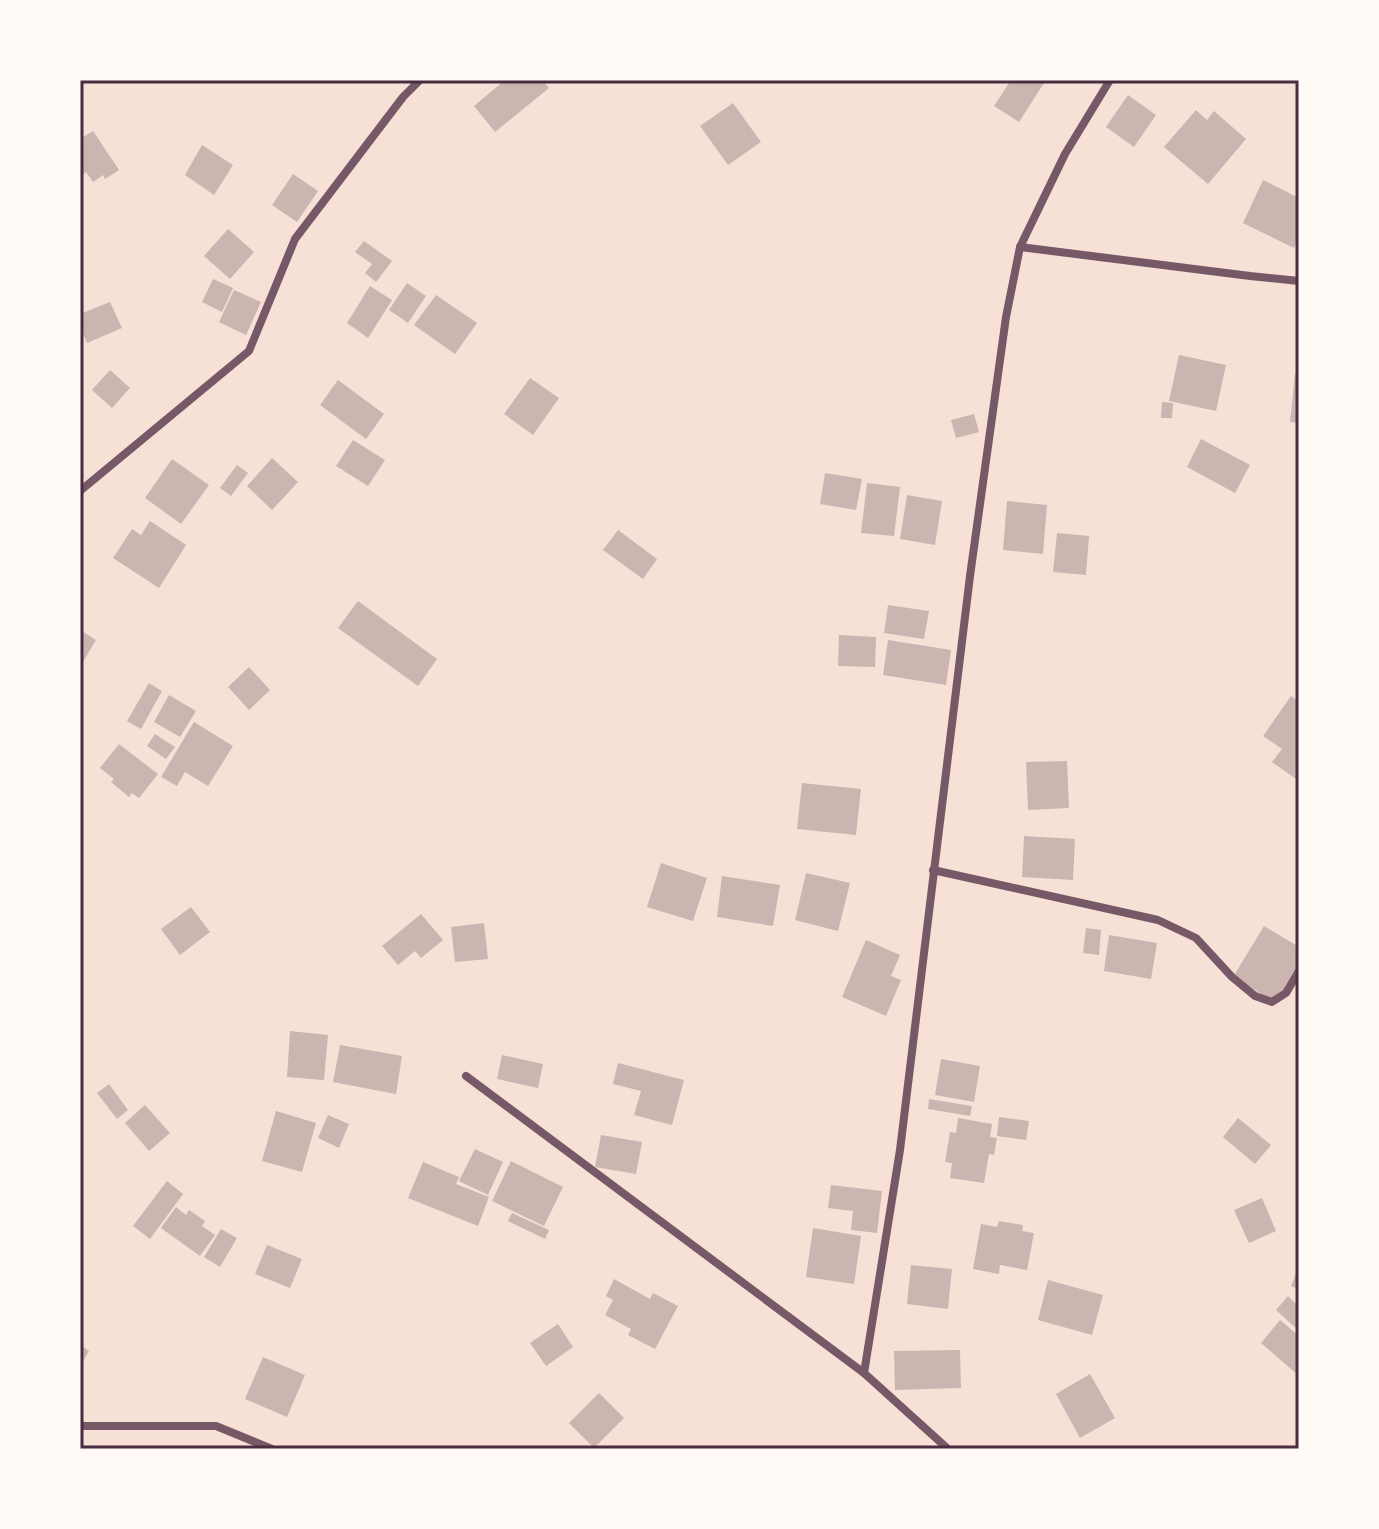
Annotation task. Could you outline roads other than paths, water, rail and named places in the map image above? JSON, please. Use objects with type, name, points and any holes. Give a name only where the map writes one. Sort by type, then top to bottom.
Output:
[{"type":"street","points":[[80,491],[249,351],[295,239],[403,97],[420,80]]},
{"type":"street","points":[[864,1373],[900,1150],[970,576],[1006,317],[1020,247],[1065,154],[1110,80]]},
{"type":"street","points":[[1020,247],[1299,281]]},
{"type":"street","points":[[933,870],[1158,920],[1196,938],[1232,977],[1255,996],[1272,1002],[1286,993],[1299,971]]},
{"type":"street","points":[[466,1076],[864,1373],[948,1449]]},
{"type":"street","points":[[80,1426],[216,1426],[272,1449]]}]
